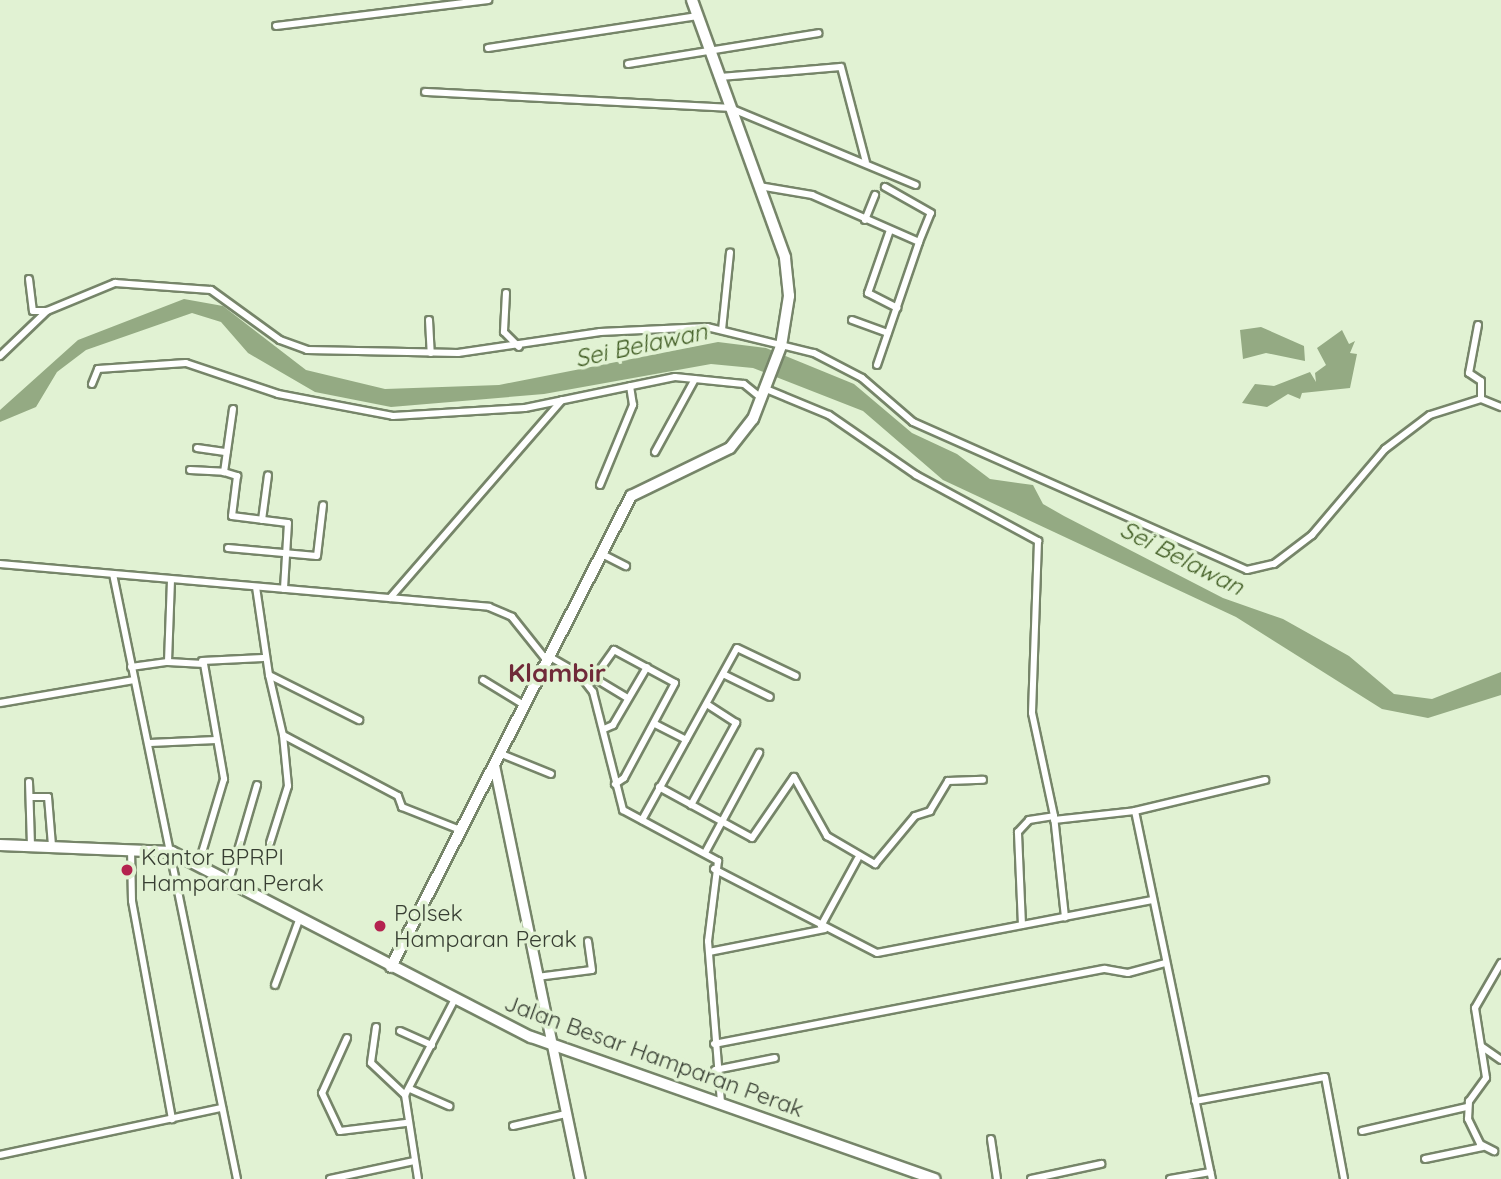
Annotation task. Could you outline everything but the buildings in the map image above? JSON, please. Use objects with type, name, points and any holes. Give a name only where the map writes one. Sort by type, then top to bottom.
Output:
[{"type":"main road","points":[[391,967],[635,492],[726,451],[765,391],[781,345],[786,266],[692,0]]},
{"type":"main road","points":[[0,845],[131,847],[172,852]]},
{"type":"main road","name":"Jalan Besar Hamparan Perak","points":[[172,852],[454,1001],[552,1045],[721,1104],[907,1174],[935,1179]]},
{"type":"street","points":[[276,26],[488,0]]},
{"type":"street","points":[[488,48],[698,16]]},
{"type":"street","points":[[628,64],[710,48],[819,33]]},
{"type":"street","points":[[720,77],[841,67],[866,162]]},
{"type":"street","points":[[425,92],[730,108],[866,162],[916,185]]},
{"type":"street","points":[[759,186],[812,195],[919,242]]},
{"type":"street","points":[[877,365],[931,212],[885,187]]},
{"type":"street","points":[[865,220],[875,195]]},
{"type":"street","points":[[890,230],[868,293],[897,307]]},
{"type":"street","points":[[722,330],[730,252]]},
{"type":"street","points":[[29,279],[33,311],[47,311]]},
{"type":"street","points":[[0,356],[47,311],[106,284],[195,287],[215,292],[292,347],[430,353],[519,347],[600,332],[722,330],[781,345],[842,366],[913,422],[1243,570],[1274,564],[1312,535],[1378,455],[1415,424],[1481,399],[1501,407]]},
{"type":"street","points":[[506,293],[504,332],[519,347]]},
{"type":"street","points":[[429,320],[430,353]]},
{"type":"street","points":[[852,320],[888,333]]},
{"type":"street","points":[[1478,325],[1469,373],[1481,382],[1481,399]]},
{"type":"street","points":[[92,384],[98,369],[173,362],[370,415],[497,412],[630,386],[695,379],[744,384],[829,415],[916,475],[1038,541],[1032,713],[1054,818],[1065,917]]},
{"type":"street","points":[[655,452],[695,379]]},
{"type":"street","points":[[600,485],[633,405],[630,386]]},
{"type":"street","points":[[390,598],[563,398]]},
{"type":"street","points":[[224,472],[233,409]]},
{"type":"street","points":[[197,448],[227,452]]},
{"type":"street","points":[[190,470],[224,472],[237,476],[232,516],[288,523],[284,589]]},
{"type":"street","points":[[262,520],[268,475]]},
{"type":"street","points":[[229,548],[318,556],[323,505]]},
{"type":"street","points":[[602,554],[626,566]]},
{"type":"street","points":[[0,564],[502,610],[549,659],[589,685],[604,729],[622,810],[718,861],[714,869],[709,952],[715,1070],[721,1104]]},
{"type":"street","points":[[113,574],[131,667],[150,743],[237,1179]]},
{"type":"street","points":[[168,662],[171,580]]},
{"type":"street","points":[[256,587],[263,658],[283,735],[288,786],[270,842]]},
{"type":"street","points":[[642,820],[738,647],[796,676]]},
{"type":"street","points":[[589,685],[596,679],[611,650],[675,683],[655,724],[615,783]]},
{"type":"street","points":[[131,667],[168,662],[263,658]]},
{"type":"street","points":[[198,866],[224,782],[202,661]]},
{"type":"street","points":[[604,729],[647,667]]},
{"type":"street","points":[[723,674],[770,697]]},
{"type":"street","points":[[268,675],[359,720]]},
{"type":"street","points":[[596,679],[628,698]]},
{"type":"street","points":[[0,703],[134,680]]},
{"type":"street","points":[[483,680],[524,705]]},
{"type":"street","points":[[691,805],[736,723],[707,704]]},
{"type":"street","points":[[655,724],[686,740]]},
{"type":"street","points":[[283,735],[398,796],[400,806],[460,830]]},
{"type":"street","points":[[150,743],[216,740]]},
{"type":"street","points":[[499,753],[551,774]]},
{"type":"street","points":[[705,853],[759,753]]},
{"type":"street","points":[[494,765],[580,1179]]},
{"type":"street","points":[[659,787],[752,838],[794,777],[827,836],[858,858],[882,862],[902,830],[930,811],[948,781],[983,780]]},
{"type":"street","points":[[1022,925],[1018,832],[1029,820],[1135,811],[1265,780]]},
{"type":"street","points":[[29,782],[32,846]]},
{"type":"street","points":[[229,883],[257,785]]},
{"type":"street","points":[[31,797],[48,797],[52,846]]},
{"type":"street","points":[[1135,811],[1151,900],[1211,1175],[1170,1179]]},
{"type":"street","points":[[131,847],[132,901],[172,1119]]},
{"type":"street","points":[[823,928],[858,858]]},
{"type":"street","points":[[714,869],[823,928],[877,953],[1151,900]]},
{"type":"street","points":[[275,985],[299,920]]},
{"type":"street","points":[[709,952],[823,928]]},
{"type":"street","points":[[537,977],[592,970],[588,941]]},
{"type":"street","points":[[714,1044],[1105,969],[1128,973],[1166,963]]},
{"type":"street","points":[[1483,1147],[1470,1129],[1467,1107],[1486,1077],[1475,1005],[1501,963]]},
{"type":"street","points":[[418,1179],[406,1123],[408,1092],[454,1001]]},
{"type":"street","points":[[376,1027],[371,1063],[408,1092],[449,1106]]},
{"type":"street","points":[[400,1031],[432,1045]]},
{"type":"street","points":[[347,1038],[322,1093],[340,1131],[406,1123]]},
{"type":"street","points":[[1481,1046],[1501,1060]]},
{"type":"street","points":[[715,1070],[775,1058]]},
{"type":"street","points":[[1195,1101],[1325,1077],[1345,1179]]},
{"type":"street","points":[[1362,1131],[1467,1107]]},
{"type":"street","points":[[0,1155],[222,1108]]},
{"type":"street","points":[[513,1126],[566,1114]]},
{"type":"street","points":[[991,1139],[997,1179]]},
{"type":"street","points":[[1425,1159],[1483,1147],[1494,1151]]},
{"type":"street","points":[[330,1179],[414,1161]]},
{"type":"street","points":[[1031,1179],[1101,1164]]},
{"type":"shaded area","name":"Sei Belawan","points":[[184,299],[223,306],[306,370],[385,389],[499,385],[718,342],[766,348],[854,384],[912,433],[957,454],[990,479],[1033,485],[1043,504],[1064,516],[1223,598],[1283,619],[1349,656],[1394,694],[1432,699],[1501,672],[1501,695],[1428,718],[1382,709],[1236,617],[943,480],[863,411],[753,368],[711,364],[544,394],[391,407],[315,392],[248,353],[221,322],[192,313],[86,350],[57,372],[36,407],[0,422],[0,410],[78,340]]},
{"type":"shaded area","points":[[1261,327],[1304,346],[1305,361],[1266,353],[1243,359],[1240,330]]},
{"type":"shaded area","points":[[1342,330],[1349,344],[1355,341],[1350,353],[1357,354],[1350,388],[1302,393],[1300,399],[1288,394],[1267,407],[1242,403],[1255,384],[1274,386],[1310,372],[1316,382],[1315,373],[1326,365],[1317,348]]},
{"type":"place","name":"Kantor BPRPI Hamparan Perak","points":[[127,870]]},
{"type":"place","name":"Polsek Hamparan Perak","points":[[380,926]]},
{"type":"district","name":"Klambir","points":[[557,673]]}]
